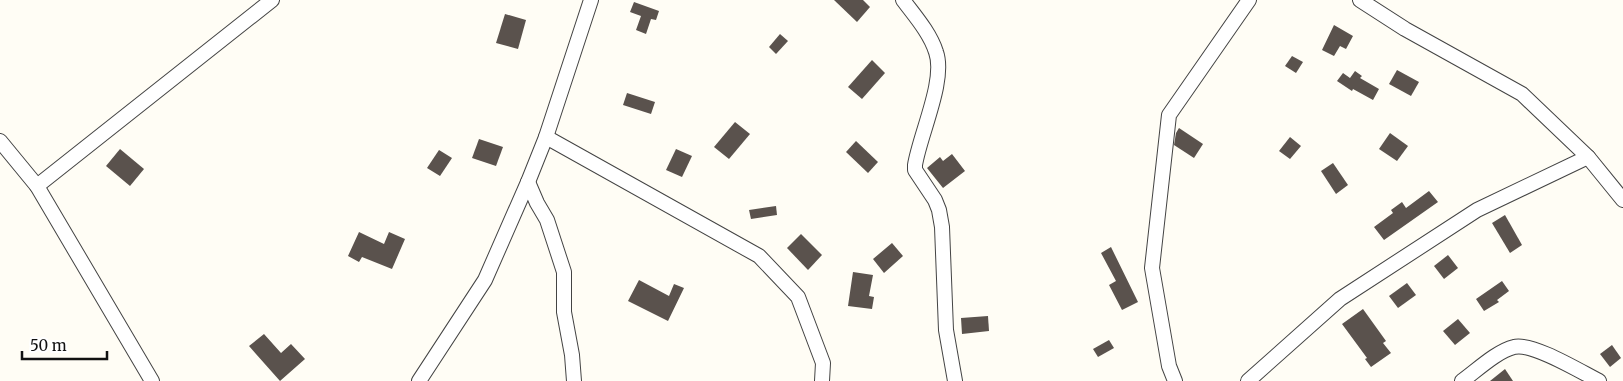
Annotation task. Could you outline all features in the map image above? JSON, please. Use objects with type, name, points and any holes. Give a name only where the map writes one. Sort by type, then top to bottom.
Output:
[{"type":"street","points":[[37,186],[272,0]]},
{"type":"street","points":[[420,381],[485,280],[546,137],[591,0]]},
{"type":"street","points":[[903,0],[922,26],[937,52],[940,74],[914,165],[915,170],[935,200],[939,210],[942,227],[946,330],[955,381]]},
{"type":"street","points":[[1175,381],[1169,366],[1152,268],[1169,114],[1249,0]]},
{"type":"street","points":[[1360,0],[1405,29],[1522,94],[1588,157],[1623,200]]},
{"type":"street","points":[[546,137],[759,256],[798,296],[823,363],[822,381]]},
{"type":"street","points":[[0,141],[37,186],[152,381]]},
{"type":"street","points":[[1248,381],[1340,298],[1477,210],[1588,157]]},
{"type":"street","points":[[528,182],[547,220],[564,272],[564,312],[572,355],[574,381]]},
{"type":"street","points":[[1462,381],[1494,357],[1514,346],[1532,348],[1599,381]]},
{"type":"building","points":[[834,0],[863,0],[870,7],[857,22]]},
{"type":"building","points":[[634,2],[659,11],[656,20],[651,19],[646,34],[636,30],[641,16],[630,12]]},
{"type":"building","points":[[505,14],[526,20],[518,49],[496,43]]},
{"type":"building","points":[[1334,25],[1353,36],[1346,49],[1340,46],[1334,56],[1322,50]]},
{"type":"building","points":[[780,34],[788,41],[776,54],[769,47]]},
{"type":"building","points":[[1292,56],[1303,62],[1296,73],[1285,66]]},
{"type":"building","points":[[872,60],[885,73],[862,99],[848,87]]},
{"type":"building","points":[[1397,70],[1419,82],[1411,96],[1389,84]]},
{"type":"building","points":[[1355,71],[1362,76],[1360,78],[1379,89],[1373,100],[1353,89],[1352,91],[1337,81],[1343,73],[1350,78]]},
{"type":"building","points":[[627,93],[655,102],[651,114],[623,105]]},
{"type":"building","points":[[735,122],[750,134],[729,159],[714,147]]},
{"type":"building","points":[[1179,128],[1203,144],[1194,158],[1174,145]]},
{"type":"building","points":[[1390,133],[1408,146],[1397,161],[1379,149]]},
{"type":"building","points":[[1290,137],[1301,146],[1290,159],[1279,151]]},
{"type":"building","points":[[479,139],[503,147],[496,166],[472,158]]},
{"type":"building","points":[[856,141],[878,162],[868,173],[846,152]]},
{"type":"building","points":[[120,149],[144,169],[130,186],[106,166]]},
{"type":"building","points":[[676,149],[692,156],[682,177],[666,170]]},
{"type":"building","points":[[439,150],[452,158],[440,176],[427,168]]},
{"type":"building","points":[[952,154],[965,171],[943,188],[927,168],[940,157],[943,161]]},
{"type":"building","points":[[1333,163],[1348,185],[1336,194],[1321,171]]},
{"type":"building","points":[[1429,191],[1438,202],[1384,240],[1374,227],[1393,213],[1391,210],[1402,202],[1406,208]]},
{"type":"building","points":[[776,206],[777,215],[751,219],[749,210]]},
{"type":"building","points":[[1505,215],[1522,245],[1510,253],[1492,223]]},
{"type":"building","points":[[359,232],[384,244],[389,232],[405,239],[392,269],[362,257],[359,262],[348,256]]},
{"type":"building","points":[[801,234],[822,255],[808,270],[787,248]]},
{"type":"building","points":[[892,243],[903,256],[884,273],[873,259]]},
{"type":"building","points":[[1111,247],[1138,302],[1122,310],[1109,285],[1116,281],[1101,253]]},
{"type":"building","points":[[1448,255],[1458,268],[1444,279],[1434,266]]},
{"type":"building","points":[[853,272],[873,275],[869,296],[874,297],[872,309],[848,306]]},
{"type":"building","points":[[639,280],[669,296],[674,284],[684,288],[668,321],[628,301]]},
{"type":"building","points":[[1502,281],[1509,291],[1497,300],[1499,302],[1484,311],[1476,299]]},
{"type":"building","points":[[1407,283],[1416,295],[1398,308],[1389,296]]},
{"type":"building","points":[[1363,309],[1386,341],[1383,343],[1391,353],[1371,367],[1365,359],[1367,358],[1342,324]]},
{"type":"building","points":[[988,316],[989,331],[962,334],[961,318]]},
{"type":"building","points":[[1458,319],[1470,333],[1455,345],[1443,331]]},
{"type":"building","points":[[264,334],[281,353],[291,344],[305,359],[280,381],[249,346]]},
{"type":"building","points":[[1109,340],[1114,348],[1098,357],[1093,349]]},
{"type":"building","points":[[1612,345],[1621,358],[1610,367],[1600,354]]},
{"type":"building","points":[[1505,369],[1513,381],[1490,381]]}]
